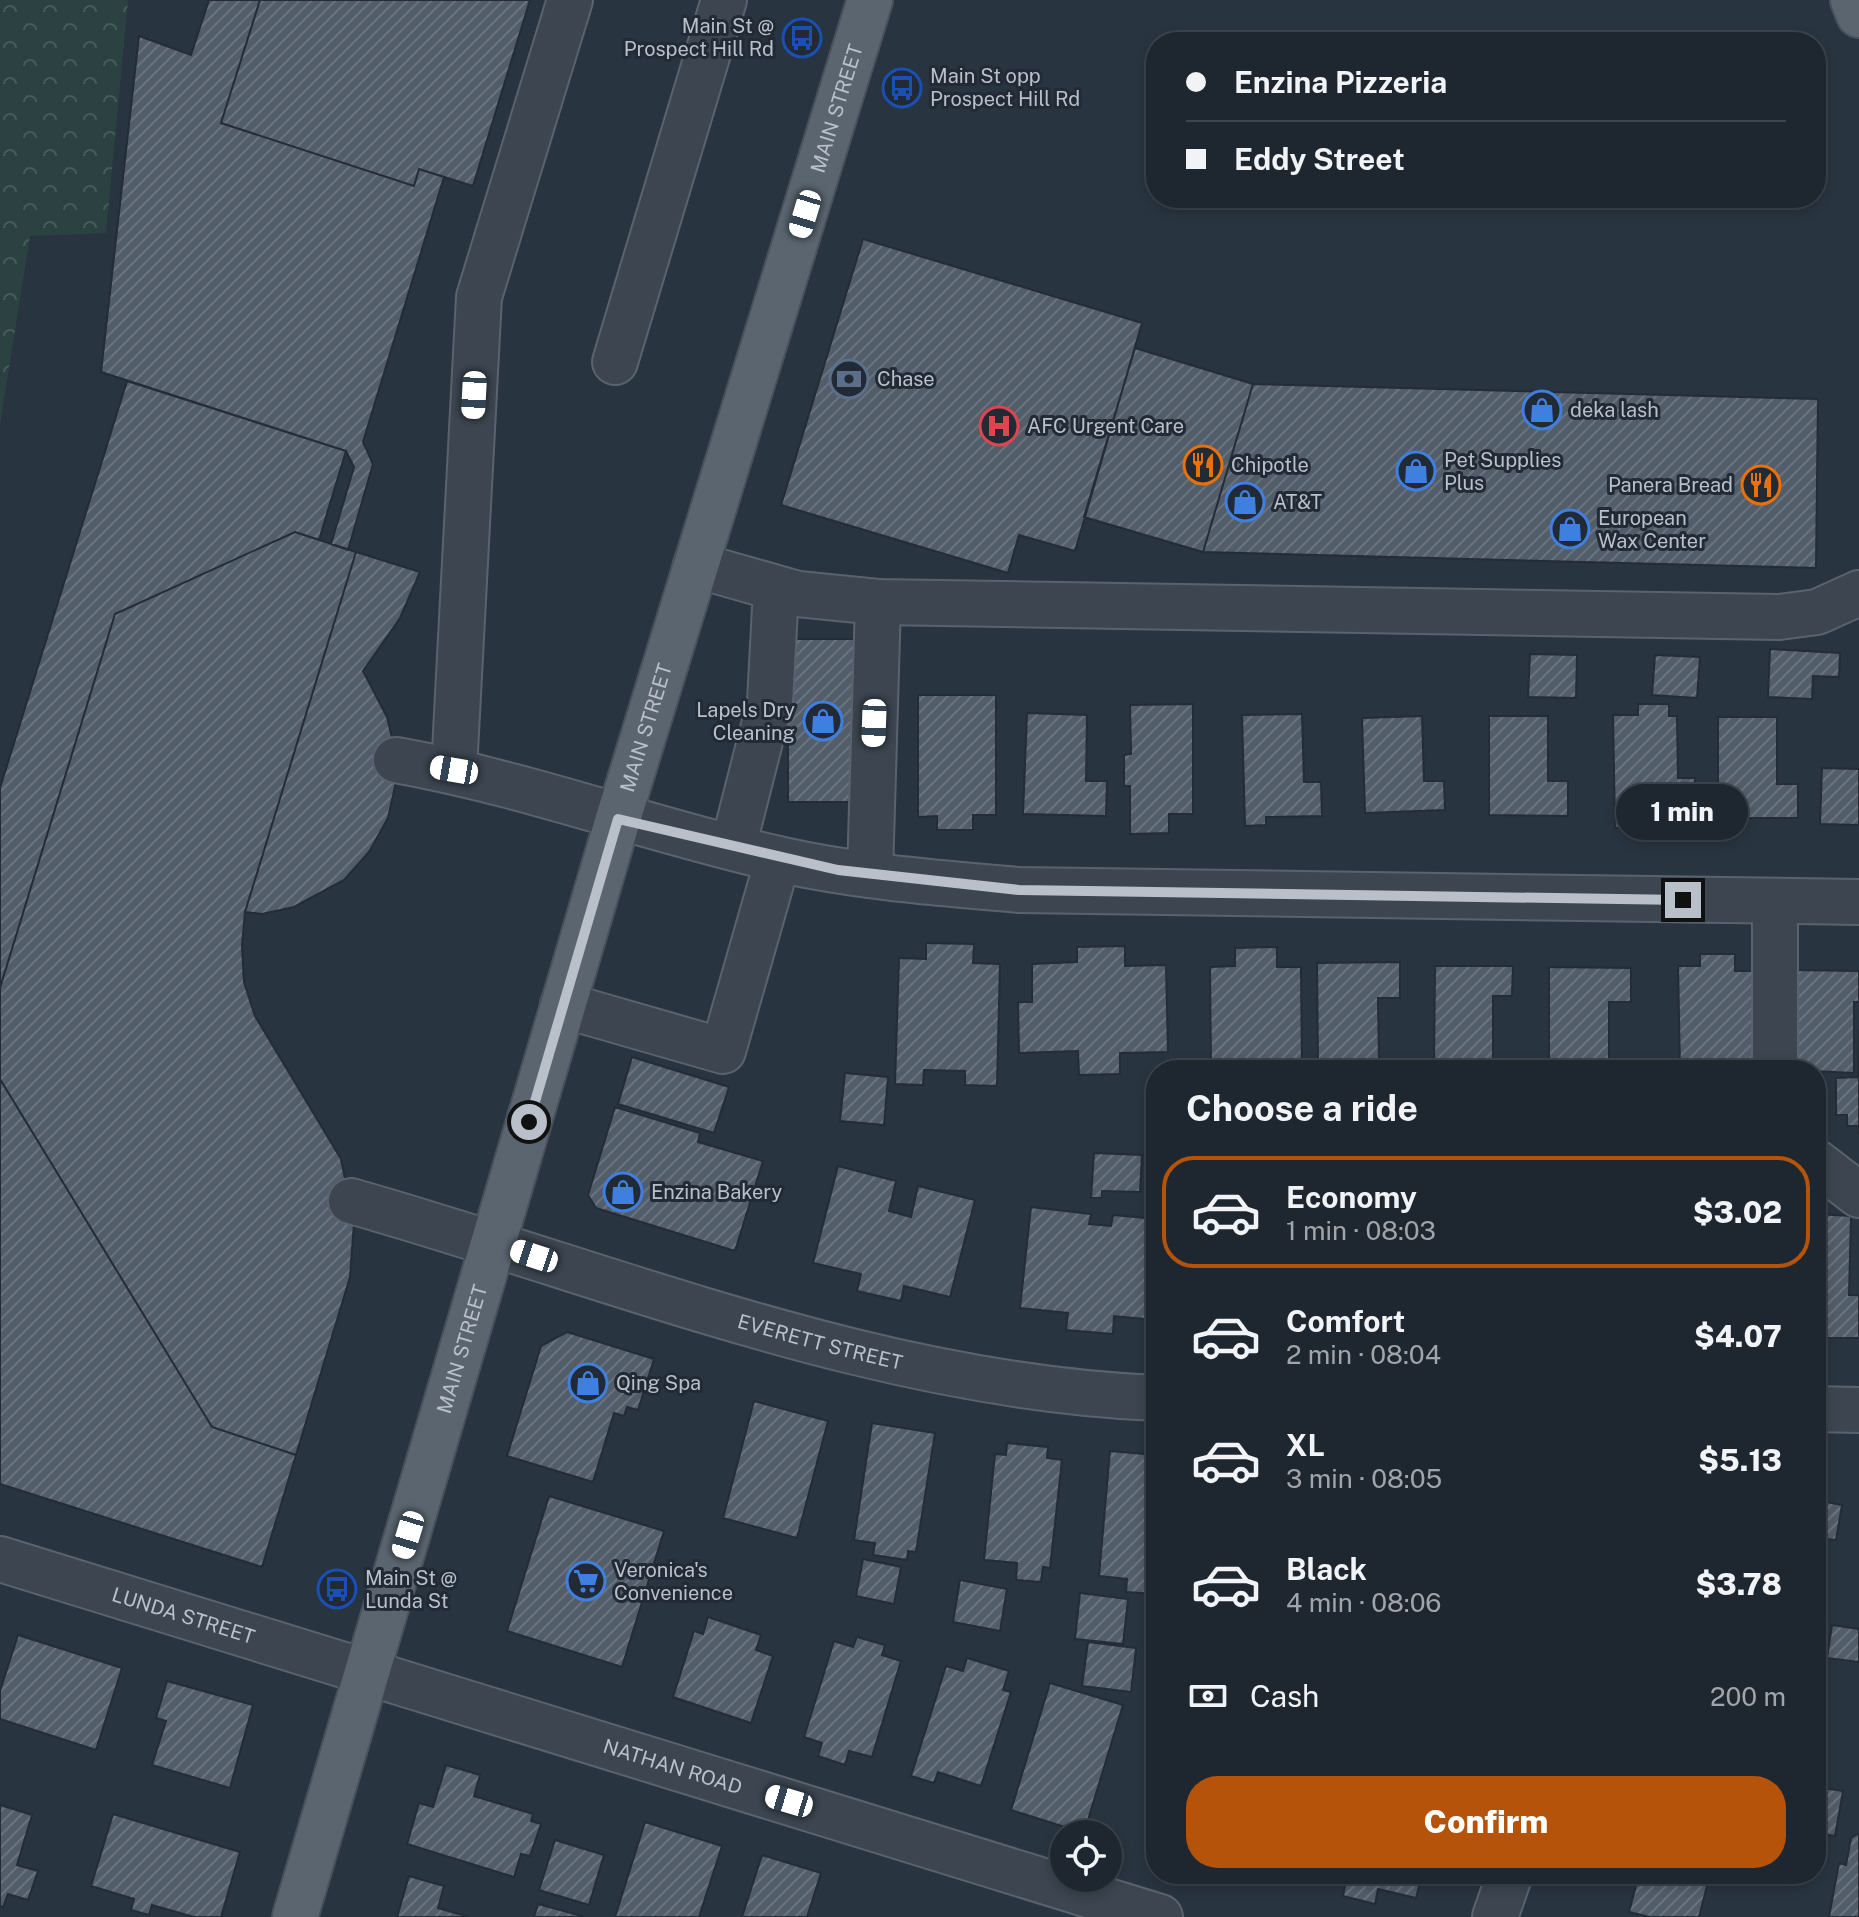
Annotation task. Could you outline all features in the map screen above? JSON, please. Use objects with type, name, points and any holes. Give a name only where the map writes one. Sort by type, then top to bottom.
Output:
[{"type":"main road","name":"MAIN STREET","points":[[295,1917],[618,819],[870,0]]},
{"type":"main road","points":[[1853,0],[1859,15]]},
{"type":"street","points":[[454,770],[479,297],[570,0]]},
{"type":"street","points":[[615,362],[724,0]]},
{"type":"street","points":[[696,565],[776,589],[878,602],[1779,617],[1817,612],[1859,593]]},
{"type":"street","points":[[733,847],[770,702],[776,589]]},
{"type":"street","points":[[870,875],[878,602]]},
{"type":"street","points":[[396,760],[454,770],[618,819],[778,859],[870,875],[1019,890],[1859,902]]},
{"type":"street","points":[[563,1005],[723,1051],[778,859]]},
{"type":"street","points":[[1775,901],[1775,1060]]},
{"type":"street","points":[[1826,1170],[1859,1195]]},
{"type":"street","name":"EVERETT STREET","points":[[351,1201],[784,1336],[865,1357],[1007,1385],[1146,1397]]},
{"type":"street","points":[[1826,1409],[1859,1410]]},
{"type":"street","name":"LUNDA STREET","points":[[0,1559],[368,1671]]},
{"type":"street","name":"NATHAN ROAD","points":[[368,1671],[1160,1917]]},
{"type":"street","points":[[1495,1917],[1507,1884]]},
{"type":"green space","points":[[0,0],[128,0],[106,233],[30,236],[0,425]]},
{"type":"building","points":[[209,0],[260,0],[221,123],[414,186],[419,169],[444,177],[363,442],[373,464],[348,550],[331,544],[354,467],[346,451],[101,372],[139,36],[191,55]]},
{"type":"building","points":[[260,0],[530,0],[473,186],[419,169],[414,186],[221,123]]},
{"type":"building","points":[[863,239],[1142,323],[1075,551],[1019,535],[1008,573],[781,505]]},
{"type":"building","points":[[1135,348],[1253,384],[1203,552],[1084,517]]},
{"type":"building","points":[[127,381],[346,451],[319,540],[295,532],[115,614],[0,988],[0,788]]},
{"type":"building","points":[[1253,384],[1818,399],[1816,568],[1203,552]]},
{"type":"building","points":[[295,532],[356,552],[245,912],[242,946],[244,982],[255,1016],[341,1159],[354,1223],[350,1277],[296,1455],[212,1427],[0,1079],[0,988],[115,614]]},
{"type":"building","points":[[356,552],[420,572],[400,618],[363,671],[387,717],[395,750],[396,782],[388,818],[369,852],[344,880],[294,907],[262,914],[245,912]]},
{"type":"building","name":"Lapels Dry Cleaning","points":[[788,639],[858,639],[858,802],[788,802]]},
{"type":"building","points":[[1770,649],[1840,653],[1839,677],[1813,676],[1812,699],[1768,697]]},
{"type":"building","points":[[1530,654],[1577,655],[1576,698],[1528,697]]},
{"type":"building","points":[[1655,655],[1700,657],[1697,698],[1652,695]]},
{"type":"building","points":[[918,695],[996,695],[996,815],[973,815],[973,830],[937,830],[937,816],[918,817]]},
{"type":"building","points":[[1193,704],[1193,814],[1169,814],[1169,833],[1130,834],[1130,786],[1124,786],[1124,755],[1131,754],[1130,705]]},
{"type":"building","points":[[1638,704],[1669,704],[1669,716],[1677,716],[1678,778],[1695,778],[1696,815],[1645,816],[1645,828],[1615,828],[1613,715],[1638,715]]},
{"type":"building","points":[[1027,713],[1087,715],[1086,781],[1107,781],[1106,816],[1023,814]]},
{"type":"building","points":[[1302,714],[1304,782],[1321,782],[1322,816],[1266,817],[1266,825],[1245,826],[1242,715]]},
{"type":"building","points":[[1422,716],[1424,781],[1444,781],[1445,810],[1365,813],[1362,718]]},
{"type":"building","points":[[1489,716],[1548,716],[1548,781],[1568,781],[1568,816],[1489,815]]},
{"type":"building","points":[[1718,717],[1777,717],[1777,784],[1798,784],[1798,818],[1718,818]]},
{"type":"building","points":[[1822,768],[1859,769],[1859,825],[1820,824]]},
{"type":"building","points":[[926,943],[974,944],[973,963],[1000,964],[997,1086],[965,1085],[965,1071],[924,1070],[923,1085],[895,1084],[899,958],[926,959]]},
{"type":"building","points":[[1125,946],[1125,966],[1166,965],[1168,1052],[1120,1053],[1120,1074],[1079,1075],[1078,1051],[1019,1053],[1018,1002],[1032,1002],[1032,964],[1077,962],[1077,947]]},
{"type":"building","points":[[1277,947],[1277,967],[1301,967],[1302,1060],[1211,1060],[1210,967],[1235,966],[1235,948]]},
{"type":"building","points":[[1700,954],[1735,954],[1735,971],[1757,971],[1757,1060],[1680,1060],[1678,966],[1700,966]]},
{"type":"building","points":[[1400,962],[1400,998],[1378,998],[1379,1060],[1318,1060],[1317,963]]},
{"type":"building","points":[[1435,966],[1513,966],[1512,996],[1493,996],[1493,1060],[1434,1060]]},
{"type":"building","points":[[1549,967],[1631,968],[1631,1002],[1609,1002],[1609,1060],[1549,1060]]},
{"type":"building","points":[[1792,970],[1859,971],[1859,1002],[1854,1002],[1854,1073],[1826,1072],[1826,1060],[1791,1060]]},
{"type":"building","points":[[1859,1029],[1859,1126],[1847,1126],[1847,1115],[1836,1115],[1836,1078],[1858,1077]]},
{"type":"building","points":[[632,1057],[729,1087],[714,1133],[618,1104]]},
{"type":"building","points":[[845,1073],[888,1077],[884,1125],[840,1121]]},
{"type":"building","points":[[0,1079],[212,1427],[296,1455],[262,1567],[0,1484]]},
{"type":"building","points":[[615,1107],[700,1133],[698,1142],[763,1161],[735,1251],[596,1208],[588,1195]]},
{"type":"building","points":[[1094,1153],[1142,1155],[1140,1192],[1102,1191],[1102,1198],[1091,1198]]},
{"type":"building","points":[[838,1166],[896,1181],[889,1211],[911,1217],[918,1186],[975,1200],[950,1297],[904,1286],[901,1301],[857,1291],[861,1274],[813,1263]]},
{"type":"building","points":[[1031,1207],[1091,1214],[1089,1224],[1111,1226],[1113,1215],[1146,1218],[1146,1319],[1114,1316],[1113,1334],[1066,1330],[1068,1313],[1020,1308]]},
{"type":"building","points":[[1826,1215],[1851,1216],[1849,1295],[1859,1295],[1859,1338],[1826,1338]]},
{"type":"building","name":"Qing Spa","points":[[567,1332],[654,1359],[638,1410],[627,1407],[624,1416],[614,1413],[593,1482],[507,1456],[541,1346]]},
{"type":"building","points":[[754,1401],[828,1421],[797,1538],[723,1518]]},
{"type":"building","points":[[872,1423],[935,1433],[916,1552],[908,1551],[907,1560],[873,1555],[875,1543],[854,1540]]},
{"type":"building","points":[[1007,1443],[1048,1447],[1047,1458],[1062,1460],[1050,1568],[1043,1567],[1041,1582],[1016,1580],[1017,1563],[984,1560],[995,1454],[1006,1455]]},
{"type":"building","points":[[1110,1451],[1146,1454],[1146,1593],[1126,1592],[1127,1579],[1099,1576]]},
{"type":"building","name":"Veronica's Convenience","points":[[549,1496],[664,1531],[622,1667],[507,1631]]},
{"type":"building","points":[[1826,1502],[1842,1505],[1836,1540],[1826,1539]]},
{"type":"building","points":[[863,1559],[901,1567],[894,1604],[856,1596]]},
{"type":"building","points":[[960,1580],[1007,1589],[1000,1631],[953,1622]]},
{"type":"building","points":[[1080,1593],[1128,1599],[1123,1644],[1075,1639]]},
{"type":"building","points":[[708,1617],[761,1635],[756,1650],[773,1656],[751,1723],[673,1697],[694,1631],[703,1634]]},
{"type":"building","points":[[1832,1625],[1859,1629],[1859,1662],[1827,1658]]},
{"type":"building","points":[[18,1635],[122,1668],[96,1750],[0,1719],[0,1691]]},
{"type":"building","points":[[857,1637],[885,1645],[882,1655],[901,1661],[872,1757],[849,1751],[845,1765],[818,1756],[822,1743],[804,1737],[834,1641],[853,1647]]},
{"type":"building","points":[[1088,1642],[1136,1648],[1131,1692],[1082,1686]]},
{"type":"building","points":[[967,1658],[1009,1671],[1003,1690],[1011,1692],[981,1786],[938,1772],[934,1783],[911,1776],[946,1666],[963,1671]]},
{"type":"building","points":[[167,1681],[253,1705],[230,1788],[152,1765],[166,1721],[156,1718]]},
{"type":"building","points":[[1050,1683],[1123,1705],[1088,1820],[1050,1822],[1011,1810]]},
{"type":"building","points":[[446,1765],[480,1775],[474,1796],[533,1814],[531,1821],[541,1824],[530,1856],[521,1854],[514,1877],[407,1844],[419,1803],[433,1807]]},
{"type":"building","points":[[1826,1788],[1843,1791],[1835,1836],[1826,1835]]},
{"type":"building","points":[[0,1805],[32,1815],[17,1865],[38,1871],[28,1900],[8,1894],[3,1907],[0,1906]]},
{"type":"building","points":[[113,1814],[240,1852],[221,1917],[194,1917],[152,1905],[149,1915],[131,1910],[134,1899],[91,1886]]},
{"type":"building","points":[[645,1822],[722,1846],[699,1917],[615,1917]]},
{"type":"building","points":[[1859,1833],[1859,1917],[1829,1917],[1839,1863],[1846,1865],[1851,1838]]},
{"type":"building","points":[[555,1840],[604,1855],[589,1905],[539,1890]]},
{"type":"building","points":[[762,1855],[821,1873],[807,1917],[742,1917]]},
{"type":"building","points":[[409,1876],[444,1886],[438,1908],[469,1917],[397,1917]]},
{"type":"building","points":[[1345,1884],[1420,1884],[1416,1898],[1378,1889],[1375,1904],[1343,1896]]},
{"type":"building","points":[[1636,1884],[1707,1884],[1699,1917],[1650,1917],[1629,1912]]},
{"type":"building","points":[[538,1904],[582,1916],[582,1917],[534,1917]]},
{"type":"place","name":"Main St @ Prospect Hill Rd","points":[[802,38]]},
{"type":"place","name":"Main St opp Prospect Hill Rd","points":[[902,88]]},
{"type":"place","name":"Chase","points":[[849,379]]},
{"type":"place","name":"deka lash","points":[[1542,410]]},
{"type":"place","name":"AFC Urgent Care","points":[[999,426]]},
{"type":"place","name":"Chipotle","points":[[1203,465]]},
{"type":"place","name":"Pet Supplies Plus","points":[[1416,471]]},
{"type":"place","name":"Panera Bread","points":[[1761,485]]},
{"type":"place","name":"AT&T","points":[[1245,502]]},
{"type":"place","name":"European Wax Center","points":[[1570,529]]},
{"type":"place","name":"Lapels Dry Cleaning","points":[[823,721]]},
{"type":"place","name":"Enzina Bakery","points":[[623,1192]]},
{"type":"place","name":"Qing Spa","points":[[588,1383]]},
{"type":"place","name":"Veronica's Convenience","points":[[586,1581]]},
{"type":"place","name":"Main St @ Lunda St","points":[[337,1589]]},
{"type":"route","points":[[529,1122],[618,819],[778,859],[838,870],[914,881],[1019,890],[1683,900]]}]
